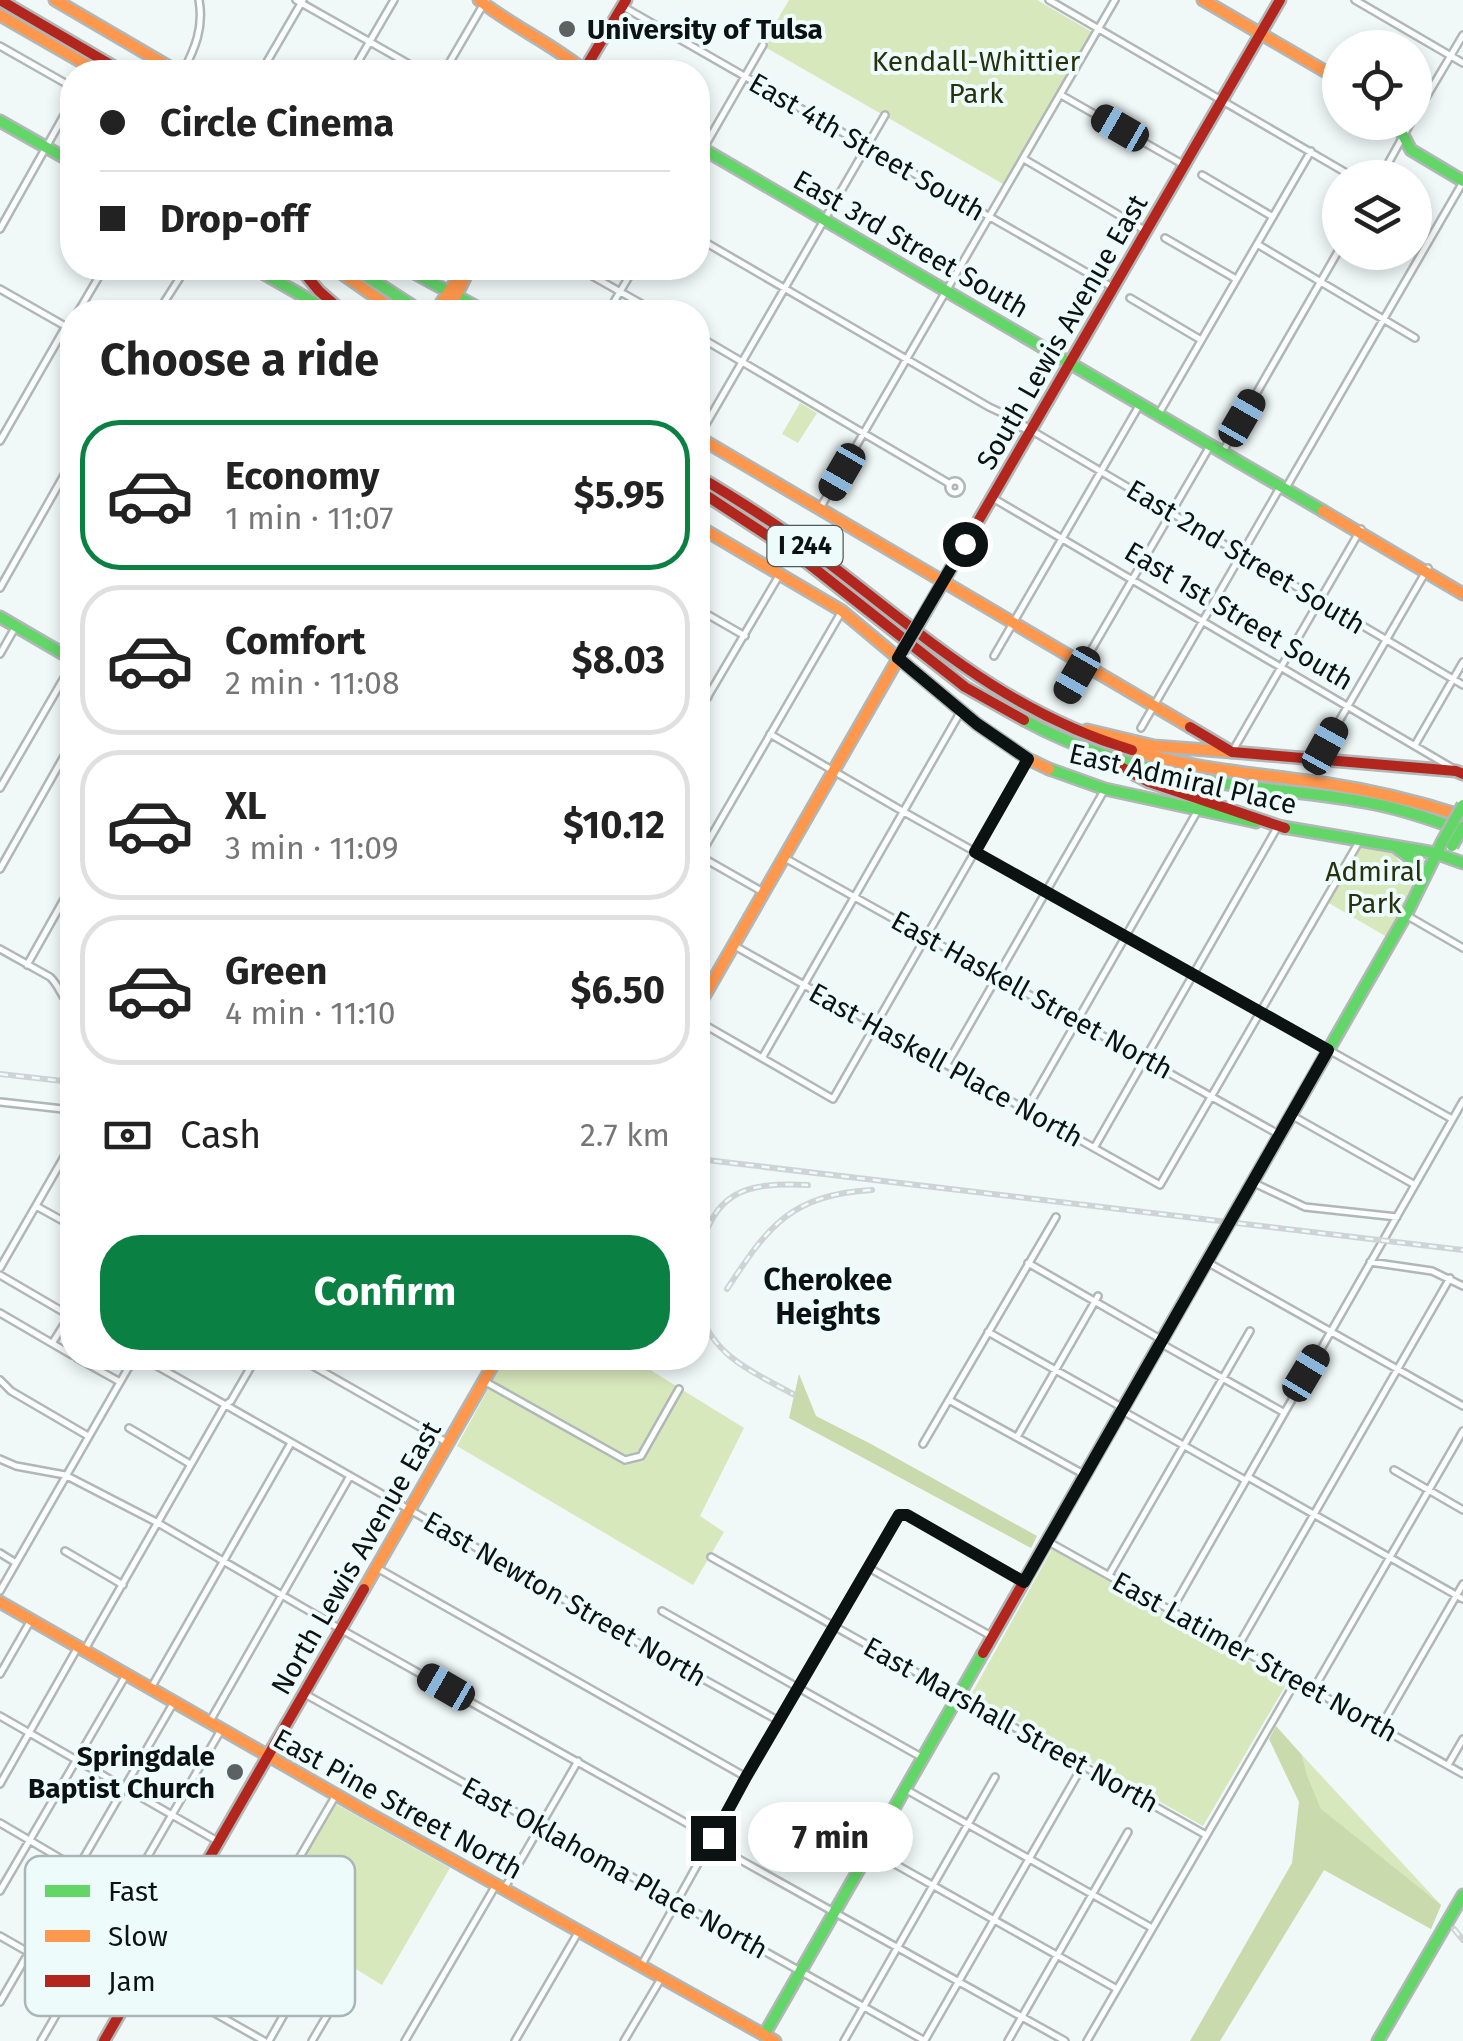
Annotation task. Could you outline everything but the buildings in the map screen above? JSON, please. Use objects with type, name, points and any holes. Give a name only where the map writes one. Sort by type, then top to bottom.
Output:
[{"type":"main road","points":[[0,0],[102,60]]},
{"type":"main road","points":[[56,0],[159,60]]},
{"type":"main road","points":[[1203,0],[1322,69]]},
{"type":"main road","name":"South Lewis Avenue East","points":[[942,582],[1280,0]]},
{"type":"main road","points":[[483,1],[502,19],[570,60]]},
{"type":"main road","points":[[591,60],[624,3]]},
{"type":"main road","points":[[0,15],[78,60]]},
{"type":"main road","points":[[97,57],[104,60]]},
{"type":"main road","points":[[0,122],[60,155]]},
{"type":"main road","points":[[1405,140],[1415,152],[1463,181]]},
{"type":"main road","name":"East 3rd Street South","points":[[710,157],[825,219],[1463,594]]},
{"type":"main road","points":[[275,280],[310,300]]},
{"type":"main road","points":[[310,280],[329,300]]},
{"type":"main road","points":[[351,280],[381,300]]},
{"type":"main road","points":[[372,280],[402,300]]},
{"type":"main road","points":[[428,280],[465,300]]},
{"type":"main road","points":[[446,300],[460,280]]},
{"type":"main road","points":[[451,300],[453,293]]},
{"type":"main road","points":[[710,444],[1232,752]]},
{"type":"main road","name":"I 244","points":[[710,484],[790,535],[960,668],[1048,719],[1104,742],[1168,761],[1371,790],[1463,816]]},
{"type":"main road","name":"I 244","points":[[710,498],[800,558],[965,686],[1015,716],[1092,751],[1188,778],[1372,803],[1463,829]]},
{"type":"main road","name":"East Admiral Place","points":[[710,533],[842,611],[900,655],[994,737],[1065,776],[1106,789],[1282,827],[1396,847],[1444,849],[1463,862]]},
{"type":"main road","points":[[710,986],[942,582]]},
{"type":"main road","points":[[0,617],[60,653]]},
{"type":"main road","points":[[1048,719],[1140,744],[1460,773]]},
{"type":"main road","points":[[1092,751],[1149,782],[1282,827]]},
{"type":"main road","points":[[1444,849],[1463,805]]},
{"type":"main road","points":[[766,2039],[800,1972],[1406,914],[1424,875],[1463,829]]},
{"type":"main road","points":[[1396,847],[1417,863],[1424,875]]},
{"type":"main road","name":"North Lewis Avenue East","points":[[211,1856],[490,1370]]},
{"type":"main road","name":"East Pine Street North","points":[[0,1602],[766,2039]]},
{"type":"main road","points":[[1378,2041],[1463,1894]]},
{"type":"main road","name":"North Lewis Avenue East","points":[[104,2041],[118,2016]]},
{"type":"street","points":[[186,60],[199,36],[199,0]]},
{"type":"street","points":[[359,60],[394,0]]},
{"type":"street","points":[[1049,0],[1325,160]]},
{"type":"street","points":[[819,510],[1116,0]]},
{"type":"street","points":[[1355,0],[1463,64]]},
{"type":"street","points":[[268,60],[300,1],[402,60]]},
{"type":"street","points":[[453,60],[483,1]]},
{"type":"street","name":"East 4th Street South","points":[[624,3],[1112,287]]},
{"type":"street","points":[[1432,87],[1463,35]]},
{"type":"street","points":[[710,133],[763,44]]},
{"type":"street","points":[[0,46],[60,81]]},
{"type":"street","points":[[1060,94],[1184,165]]},
{"type":"street","points":[[710,417],[885,115]]},
{"type":"street","points":[[0,229],[60,124]]},
{"type":"street","points":[[1158,415],[1311,152]]},
{"type":"street","points":[[1024,159],[1146,230]]},
{"type":"street","points":[[1202,175],[1272,217]]},
{"type":"street","points":[[1141,728],[1276,495],[1287,486],[1463,181]]},
{"type":"street","points":[[0,210],[8,215]]},
{"type":"street","points":[[1165,238],[1236,280]]},
{"type":"street","points":[[1256,244],[1415,338]]},
{"type":"street","name":"East 2nd Street South","points":[[710,245],[1004,415],[1010,424],[1029,429],[1463,685]]},
{"type":"street","points":[[1222,453],[1327,270]]},
{"type":"street","points":[[599,280],[634,300]]},
{"type":"street","points":[[615,300],[627,280]]},
{"type":"street","points":[[0,298],[2,290],[60,322]]},
{"type":"street","points":[[1130,298],[1201,340]]},
{"type":"street","points":[[0,441],[60,343]]},
{"type":"street","points":[[710,343],[950,484]]},
{"type":"street","points":[[994,656],[1140,404]]},
{"type":"street","points":[[1064,697],[1210,446]]},
{"type":"street","points":[[0,588],[60,483]]},
{"type":"street","name":"East 1st Street South","points":[[992,498],[1460,773]]},
{"type":"street","points":[[1232,752],[1360,531]]},
{"type":"street","points":[[1317,759],[1426,570]]},
{"type":"street","points":[[710,694],[780,574]]},
{"type":"street","points":[[710,836],[842,611]]},
{"type":"street","points":[[710,616],[744,636]]},
{"type":"street","points":[[0,654],[16,626]]},
{"type":"street","points":[[1415,746],[1463,662]]},
{"type":"street","points":[[1,784],[60,676]]},
{"type":"street","points":[[762,1058],[961,711]]},
{"type":"street","points":[[770,734],[1452,1120]]},
{"type":"street","points":[[710,1029],[833,1099],[1028,759]]},
{"type":"street","points":[[0,869],[60,763]]},
{"type":"street","points":[[947,1065],[1106,789]]},
{"type":"street","points":[[1026,1110],[1198,810]]},
{"type":"street","points":[[1094,1148],[1282,827]]},
{"type":"street","points":[[1212,1096],[1360,840]]},
{"type":"street","name":"East Haskell Street North","points":[[784,856],[1280,1135]]},
{"type":"street","points":[[710,863],[763,892]]},
{"type":"street","points":[[27,965],[60,906]]},
{"type":"street","points":[[1406,914],[1463,948]]},
{"type":"street","name":"East Haskell Place North","points":[[733,945],[1160,1185],[1212,1096]]},
{"type":"street","points":[[0,949],[56,982],[60,990]]},
{"type":"street","points":[[1171,1611],[1463,1101]]},
{"type":"street","points":[[0,1102],[60,1109]]},
{"type":"street","points":[[1291,1115],[1415,1185]]},
{"type":"street","points":[[60,1163],[0,1272],[60,1309]]},
{"type":"street","points":[[1252,1182],[1305,1207],[1397,1217]]},
{"type":"street","points":[[36,1206],[60,1219]]},
{"type":"street","points":[[922,1444],[1056,1217]]},
{"type":"street","points":[[1207,1262],[1463,1406]]},
{"type":"street","points":[[1370,1262],[1432,1271],[1463,1286]]},
{"type":"street","points":[[1028,1264],[1096,1299],[1161,1342],[1283,1412]]},
{"type":"street","points":[[1238,1648],[1450,1278]]},
{"type":"street","points":[[1017,1437],[1096,1299]]},
{"type":"street","points":[[0,1313],[60,1348]]},
{"type":"street","points":[[53,1344],[60,1330]]},
{"type":"street","points":[[1109,1576],[1250,1331]]},
{"type":"street","points":[[988,1332],[1184,1446],[1460,1597]]},
{"type":"street","points":[[99,1370],[120,1382]]},
{"type":"street","points":[[0,1591],[127,1370]]},
{"type":"street","name":"East Newton Street North","points":[[164,1370],[779,1721]]},
{"type":"street","points":[[0,1784],[249,1370]]},
{"type":"street","points":[[321,1370],[448,1443]]},
{"type":"street","points":[[0,1380],[11,1391],[88,1436]]},
{"type":"street","points":[[484,1381],[625,1460],[641,1456],[679,1389]]},
{"type":"street","points":[[949,1400],[1085,1474]]},
{"type":"street","points":[[129,1428],[190,1464]]},
{"type":"street","points":[[1313,1690],[1463,1430]]},
{"type":"street","points":[[150,1689],[291,1443]]},
{"type":"street","points":[[0,1459],[65,1475],[158,1523],[1065,2041]]},
{"type":"street","points":[[1394,1470],[1463,1510]]},
{"type":"street","points":[[209,1723],[350,1476]]},
{"type":"street","points":[[641,1966],[899,1515],[907,1515],[1024,1582]]},
{"type":"street","name":"East Latimer Street North","points":[[1047,1541],[1463,1774]]},
{"type":"street","points":[[64,1552],[123,1585]]},
{"type":"street","points":[[0,1553],[16,1562]]},
{"type":"street","name":"East Marshall Street North","points":[[711,1557],[1206,1834]]},
{"type":"street","points":[[377,1568],[746,1777]]},
{"type":"street","points":[[868,1568],[992,1636]]},
{"type":"street","points":[[1380,1728],[1460,1597],[1463,1584]]},
{"type":"street","points":[[662,1612],[923,1758]]},
{"type":"street","points":[[0,1674],[31,1620]]},
{"type":"street","points":[[0,1891],[126,1675]]},
{"type":"street","points":[[1087,2041],[1296,1681]]},
{"type":"street","name":"East Oklahoma Place North","points":[[305,1694],[925,2041]]},
{"type":"street","points":[[85,1856],[174,1702]]},
{"type":"street","points":[[0,1716],[219,1842]]},
{"type":"street","points":[[148,1856],[221,1730]]},
{"type":"street","points":[[1448,1765],[1463,1739]]},
{"type":"street","points":[[405,2041],[578,1762]]},
{"type":"street","points":[[925,2041],[1082,1765]]},
{"type":"street","points":[[844,2041],[996,1777]]},
{"type":"street","points":[[905,1789],[1152,1928]]},
{"type":"street","points":[[300,1856],[336,1795]]},
{"type":"street","points":[[0,1822],[57,1856]]},
{"type":"street","points":[[1008,2041],[1128,1832]]},
{"type":"street","points":[[870,1850],[1117,1989]]},
{"type":"street","points":[[515,2041],[578,1931]]},
{"type":"street","points":[[0,1936],[25,1951]]},
{"type":"street","points":[[0,2002],[25,1960]]},
{"type":"street","points":[[624,2041],[662,1978]]},
{"type":"street","points":[[40,2041],[55,2016]]},
{"type":"street","points":[[221,2016],[266,2041],[282,2016]]},
{"type":"street","points":[[312,2041],[327,2016]]},
{"type":"green space","name":"Kendall-Whittier Park","points":[[789,0],[1037,0],[1092,32],[1003,184],[758,43],[766,39]]},
{"type":"green space","points":[[800,403],[817,413],[798,443],[782,434]]},
{"type":"green space","name":"Admiral Park","points":[[1365,846],[1393,851],[1398,860],[1419,876],[1387,937],[1327,902],[1358,849]]},
{"type":"green space","points":[[498,1370],[650,1370],[744,1428],[700,1516],[724,1532],[693,1585],[457,1446]]},
{"type":"green space","points":[[799,1374],[816,1416],[1037,1536],[1031,1548],[789,1418]]},
{"type":"green space","points":[[1052,1549],[1287,1683],[1203,1826],[971,1695]]},
{"type":"green space","points":[[1276,1726],[1302,1755],[1321,1809],[1441,1905],[1431,1929],[1324,1870],[1220,2041],[1190,2041],[1292,1863],[1299,1802],[1269,1739]]},
{"type":"green space","points":[[1302,1755],[1441,1905],[1431,1929],[1321,1809]]},
{"type":"green space","points":[[334,1803],[450,1868],[382,1985],[355,1969],[355,1856],[301,1856]]},
{"type":"railway","points":[[0,1074],[60,1081]]},
{"type":"railway","points":[[710,1160],[1463,1250]]},
{"type":"railway","points":[[710,1224],[723,1205],[749,1189],[808,1185]]},
{"type":"railway","points":[[727,1289],[756,1247],[785,1217],[821,1199],[872,1190]]},
{"type":"railway","points":[[710,1332],[736,1361],[793,1394]]},
{"type":"railway","points":[[1454,1929],[1463,1940]]},
{"type":"traffic: fast","points":[[0,121],[60,155]]},
{"type":"traffic: fast","points":[[1406,140],[1411,150],[1463,181]]},
{"type":"traffic: fast","points":[[710,153],[1323,511]]},
{"type":"traffic: fast","points":[[275,280],[310,300]]},
{"type":"traffic: fast","points":[[373,280],[403,300]]},
{"type":"traffic: fast","points":[[427,280],[464,300]]},
{"type":"traffic: fast","points":[[0,617],[60,652]]},
{"type":"traffic: fast","points":[[902,652],[918,625]]},
{"type":"traffic: fast","points":[[1024,720],[1095,752],[1145,767],[1221,783],[1375,804],[1463,831]]},
{"type":"traffic: fast","points":[[1049,769],[1105,789],[1256,822]]},
{"type":"traffic: fast","points":[[1442,842],[1463,805]]},
{"type":"traffic: fast","points":[[1283,827],[1435,853],[1463,863]]},
{"type":"traffic: fast","points":[[1452,846],[1463,827]]},
{"type":"traffic: fast","points":[[1244,1197],[1406,915],[1442,842]]},
{"type":"traffic: fast","points":[[1397,848],[1417,863],[1423,874]]},
{"type":"traffic: fast","points":[[764,2035],[983,1653]]},
{"type":"traffic: fast","points":[[1378,2041],[1463,1895]]},
{"type":"traffic: slow","points":[[55,0],[158,60]]},
{"type":"traffic: slow","points":[[479,0],[570,60]]},
{"type":"traffic: slow","points":[[1203,0],[1322,69]]},
{"type":"traffic: slow","points":[[0,15],[78,60]]},
{"type":"traffic: slow","points":[[351,280],[380,300]]},
{"type":"traffic: slow","points":[[443,300],[457,280]]},
{"type":"traffic: slow","points":[[454,300],[464,280]]},
{"type":"traffic: slow","points":[[710,444],[1190,727]]},
{"type":"traffic: slow","points":[[1323,511],[1463,594]]},
{"type":"traffic: slow","points":[[710,533],[842,611],[977,724],[1049,769]]},
{"type":"traffic: slow","points":[[710,986],[899,657]]},
{"type":"traffic: slow","points":[[1087,730],[1154,746],[1232,752]]},
{"type":"traffic: slow","points":[[1132,750],[1205,767],[1363,790],[1463,816]]},
{"type":"traffic: slow","points":[[364,1589],[490,1370]]},
{"type":"traffic: slow","points":[[0,1602],[775,2041]]},
{"type":"traffic: jam","points":[[0,0],[102,60]]},
{"type":"traffic: jam","points":[[590,60],[626,0]]},
{"type":"traffic: jam","points":[[918,625],[1280,0]]},
{"type":"traffic: jam","points":[[310,280],[329,300]]},
{"type":"traffic: jam","points":[[710,483],[800,542],[926,639],[1002,691],[1085,734],[1132,750]]},
{"type":"traffic: jam","points":[[710,498],[800,557],[965,687],[1024,720]]},
{"type":"traffic: jam","points":[[1190,727],[1232,752],[1463,774]]},
{"type":"traffic: jam","points":[[1115,764],[1149,782],[1285,828]]},
{"type":"traffic: jam","points":[[1226,1228],[1244,1197]]},
{"type":"traffic: jam","points":[[983,1653],[1226,1228]]},
{"type":"traffic: jam","points":[[210,1856],[364,1589]]},
{"type":"traffic: jam","points":[[104,2041],[118,2016]]},
{"type":"place","name":"University of Tulsa","points":[[567,29]]},
{"type":"place","name":"Springdale Baptist Church","points":[[235,1772]]},
{"type":"district","name":"Cherokee Heights","points":[[828,1297]]},
{"type":"route","points":[[713,1838],[899,1515],[907,1515],[1024,1582],[1328,1050],[975,852],[1028,759],[977,724],[898,658],[965,544]]}]
